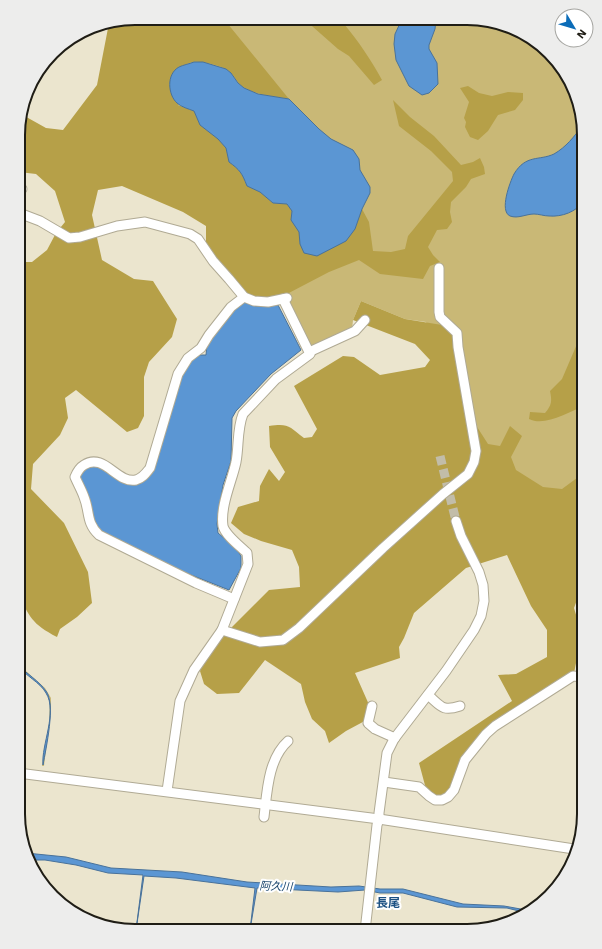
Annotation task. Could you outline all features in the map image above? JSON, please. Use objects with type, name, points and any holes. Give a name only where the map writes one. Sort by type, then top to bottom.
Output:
[{"type":"street","points":[[25,215],[40,221],[70,238],[80,237],[117,226],[145,222],[190,234],[198,239],[213,262],[244,297],[254,301],[268,302],[285,298],[309,352]]},
{"type":"street","points":[[222,630],[260,642],[283,640],[299,628],[383,548],[443,494],[468,474],[474,462],[476,452],[474,436],[457,333],[440,316],[439,312],[438,268]]},
{"type":"street","points":[[234,599],[196,583],[99,535],[92,529],[84,498],[75,477],[80,468],[90,461],[99,462],[126,479],[135,480],[142,477],[150,468],[178,374],[188,358],[201,348],[231,306],[244,297]]},
{"type":"street","points":[[164,791],[175,696],[181,682],[194,670],[222,630],[248,564],[247,553],[223,527],[223,512],[236,462],[240,420],[243,414],[276,379],[310,354],[309,352],[354,331],[365,320]]},
{"type":"street","points":[[366,924],[377,825],[379,819],[378,813],[384,782],[387,753],[395,738],[428,695],[474,630],[481,616],[484,601],[483,585],[479,572],[461,536],[456,520]]},
{"type":"street","points":[[384,782],[419,787],[436,800],[442,800],[448,797],[454,790],[465,760],[486,734],[495,726],[573,676],[577,676]]},
{"type":"street","points":[[428,695],[444,708],[450,709],[460,706]]},
{"type":"street","points":[[372,706],[368,723],[375,730],[395,738]]},
{"type":"street","points":[[264,817],[273,766],[279,752],[288,741]]},
{"type":"street","points":[[25,774],[379,819],[571,849]]},
{"type":"shaded area","points":[[135,25],[229,25],[289,99],[250,91],[243,87],[228,70],[213,64],[193,62],[178,67],[178,105],[194,111],[200,125],[218,139],[226,148],[229,162],[240,172],[247,186],[260,192],[273,203],[287,204],[292,211],[291,220],[299,232],[300,244],[355,229],[362,209],[369,222],[373,251],[391,252],[405,249],[408,236],[453,181],[452,172],[431,151],[399,126],[393,100],[410,117],[434,136],[461,165],[473,162],[480,158],[485,174],[471,179],[466,187],[451,202],[450,212],[452,222],[447,229],[437,230],[428,247],[440,262],[430,266],[423,279],[380,274],[359,260],[329,272],[285,295],[262,299],[245,295],[206,248],[206,226],[183,212],[122,186],[98,190],[92,215],[102,260],[134,279],[153,281],[177,319],[172,337],[149,362],[144,377],[144,416],[138,428],[127,432],[76,390],[65,398],[68,418],[60,435],[33,464],[31,489],[64,523],[88,572],[92,603],[77,617],[60,629],[57,637],[37,624],[25,608],[25,262],[32,262],[47,250],[56,233],[65,222],[55,191],[36,174],[25,173],[26,121],[27,117],[46,128],[63,130],[97,85],[108,29]]},
{"type":"shaded area","points":[[178,25],[481,26],[509,33],[534,48],[545,57],[562,80],[569,93],[577,128],[577,518],[495,476],[426,322],[405,319],[361,301],[353,320],[352,330],[310,347],[189,109],[178,105],[169,84]]},
{"type":"shaded area","points":[[311,25],[345,25],[374,65],[382,80],[374,85],[349,56],[338,49]]},
{"type":"shaded area","points":[[468,86],[479,93],[492,96],[508,92],[523,93],[523,100],[515,110],[498,115],[488,131],[478,140],[470,137],[465,127],[466,122],[464,118],[469,102],[460,88]]},
{"type":"shaded area","points":[[361,301],[405,319],[442,325],[454,337],[463,405],[488,444],[500,446],[510,426],[522,436],[511,457],[516,470],[543,487],[562,489],[577,478],[577,600],[574,608],[577,618],[577,658],[574,673],[488,728],[454,784],[443,796],[437,797],[426,789],[419,763],[512,701],[498,675],[516,674],[547,657],[547,630],[531,606],[507,555],[466,568],[414,613],[399,647],[400,658],[355,673],[374,716],[346,731],[329,743],[325,731],[312,719],[305,702],[301,684],[265,660],[239,693],[217,694],[204,684],[200,671],[204,657],[269,590],[300,587],[299,567],[292,550],[261,541],[244,534],[231,523],[238,507],[259,501],[260,486],[269,469],[279,481],[285,472],[270,447],[269,426],[288,426],[304,438],[312,437],[317,429],[294,386],[343,356],[354,357],[380,375],[425,367],[430,360],[415,344],[353,320]]},
{"type":"shaded area","points":[[577,344],[577,409],[549,420],[535,421],[529,419],[530,412],[545,413],[550,405],[550,391],[562,379]]},
{"type":"shaded area","points":[[25,670],[45,688],[51,698],[49,724],[50,699],[45,689]]},
{"type":"shaded area","points":[[48,729],[44,766],[42,766]]},
{"type":"water","points":[[399,25],[435,25],[429,49],[437,63],[438,84],[429,93],[422,95],[409,86],[396,60],[394,44],[395,34]]},
{"type":"water","points":[[194,62],[203,62],[226,69],[244,88],[258,94],[289,99],[331,139],[353,150],[359,159],[360,170],[370,187],[370,193],[362,209],[355,229],[346,241],[317,256],[304,253],[300,244],[299,232],[291,220],[292,211],[287,204],[273,203],[260,192],[247,186],[240,172],[229,162],[226,148],[218,139],[200,125],[194,111],[183,107],[174,99],[172,95],[170,90],[170,79],[172,74],[179,67]]},
{"type":"water","points":[[577,133],[577,208],[559,216],[534,214],[516,217],[510,216],[505,208],[505,203],[508,189],[514,174],[523,163],[554,154],[570,142]]},
{"type":"water","points":[[245,302],[256,306],[278,305],[301,350],[271,374],[236,411],[232,418],[231,461],[223,485],[217,524],[218,533],[236,548],[241,556],[241,568],[229,590],[156,561],[99,535],[79,482],[80,471],[91,463],[142,481],[182,372],[196,355],[206,355],[207,344],[227,314]]},
{"type":"water","points":[[25,671],[46,691],[49,697],[50,708],[46,693],[25,673]]},
{"type":"water","points":[[49,722],[43,765],[44,748]]},
{"type":"water","name":"阿久川","points":[[32,854],[66,857],[111,868],[182,872],[247,882],[331,887],[359,886],[380,889],[403,889],[463,904],[504,906],[522,909],[519,911],[507,908],[457,907],[403,893],[380,893],[365,890],[338,892],[257,888],[251,924],[255,888],[176,878],[144,876],[137,924],[143,875],[108,873],[76,865],[35,860]]},
{"type":"tunnel","points":[[440,456],[456,521]]},
{"type":"district","name":"長尾","points":[[388,903]]}]
